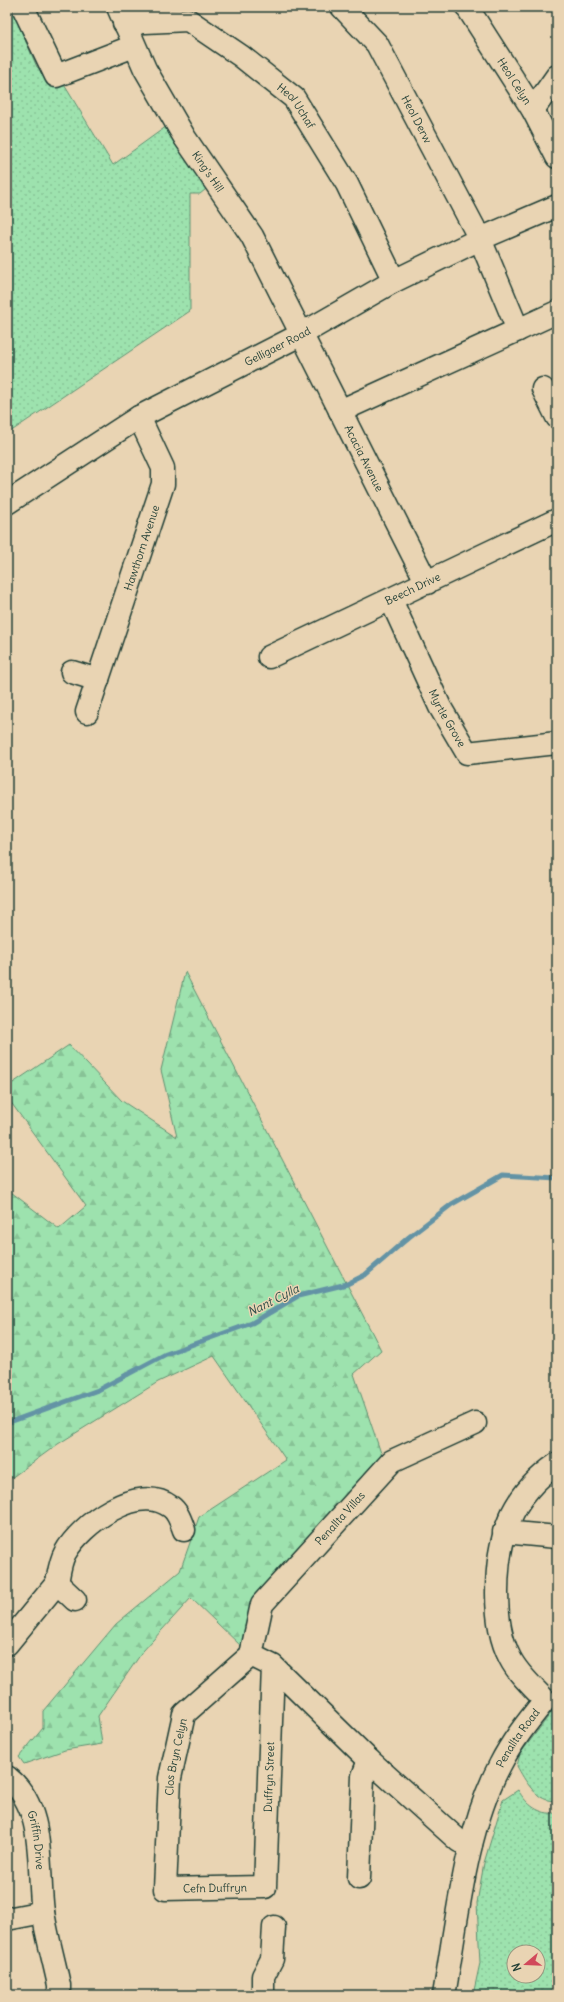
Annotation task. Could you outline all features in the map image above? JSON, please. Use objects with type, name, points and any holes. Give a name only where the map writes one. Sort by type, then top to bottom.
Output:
[{"type":"street","points":[[24,7],[56,76],[134,46]]},
{"type":"street","name":"Heol Derw","points":[[342,7],[377,44],[480,239],[518,330]]},
{"type":"street","name":"Heol Celyn","points":[[467,7],[533,110],[557,157]]},
{"type":"street","name":"King's Hill","points":[[121,15],[145,69],[185,138],[252,236],[300,335]]},
{"type":"street","name":"Heol Uchaf","points":[[121,15],[188,20],[241,56],[294,98],[347,184],[394,281]]},
{"type":"street","points":[[533,110],[557,76]]},
{"type":"street","name":"Gelligaer Road","points":[[7,503],[139,417],[300,335],[394,281],[480,239],[557,206]]},
{"type":"street","points":[[340,411],[557,312]]},
{"type":"street","name":"Acacia Avenue","points":[[300,335],[427,583]]},
{"type":"street","points":[[543,389],[557,417]]},
{"type":"street","name":"Hawthorn Avenue","points":[[87,712],[163,484],[163,468],[139,417]]},
{"type":"street","name":"Beech Drive","points":[[269,657],[557,520]]},
{"type":"street","name":"Myrtle Grove","points":[[391,600],[440,707],[467,753],[557,743]]},
{"type":"street","points":[[72,672],[98,680]]},
{"type":"street","name":"Penallta Villas","points":[[251,1655],[262,1604],[392,1461],[475,1423]]},
{"type":"street","name":"Penallta Road","points":[[444,1995],[471,1844],[484,1802],[500,1765],[522,1729],[551,1694],[523,1676],[510,1658],[503,1638],[497,1611],[497,1581],[500,1546],[504,1532],[516,1506],[529,1488],[557,1464]]},
{"type":"street","points":[[7,1644],[57,1583],[64,1554],[73,1541],[99,1518],[127,1503],[149,1499],[160,1501],[170,1506],[178,1515],[184,1530]]},
{"type":"street","points":[[504,1532],[557,1537]]},
{"type":"street","points":[[57,1583],[75,1600]]},
{"type":"street","points":[[251,1655],[273,1666],[369,1760],[459,1841],[471,1844]]},
{"type":"street","name":"Clos Bryn Celyn","points":[[165,1889],[170,1778],[184,1714],[251,1655]]},
{"type":"street","name":"Duffryn Street","points":[[265,1887],[273,1666]]},
{"type":"street","points":[[359,1878],[363,1776],[369,1760]]},
{"type":"street","name":"Griffin Drive","points":[[7,1777],[15,1784],[31,1807],[38,1847],[43,1912],[59,1985],[59,1995]]},
{"type":"street","name":"Cefn Duffryn","points":[[165,1889],[265,1887]]},
{"type":"street","points":[[7,1919],[43,1912]]},
{"type":"street","points":[[263,1995],[263,1976],[272,1959],[274,1927]]},
{"type":"green space","points":[[7,7],[11,7],[37,67],[63,83],[113,165],[167,126],[211,185],[200,194],[190,194],[190,311],[7,434]]},
{"type":"green space","points":[[185,972],[381,1350],[354,1374],[384,1462],[242,1647],[191,1598],[143,1651],[98,1716],[102,1744],[65,1750],[24,1764],[19,1757],[43,1728],[43,1711],[116,1624],[180,1571],[199,1517],[286,1460],[214,1356],[158,1382],[58,1444],[7,1481],[7,1189],[59,1229],[86,1206],[7,1097],[7,1087],[69,1045],[122,1101],[177,1137],[161,1070]]},
{"type":"green space","points":[[557,1705],[557,1731],[551,1738],[557,1747],[557,1800],[550,1801],[544,1799],[532,1790],[517,1766],[520,1754]]},
{"type":"green space","points":[[518,1790],[525,1800],[539,1811],[557,1813],[557,1995],[473,1995],[480,1963],[477,1903],[484,1863],[503,1800]]},
{"type":"waterway","name":"Nant Cylla","points":[[7,1423],[98,1390],[166,1354],[252,1323],[298,1296],[347,1284],[365,1275],[409,1237],[452,1204],[503,1175],[557,1178]]}]
